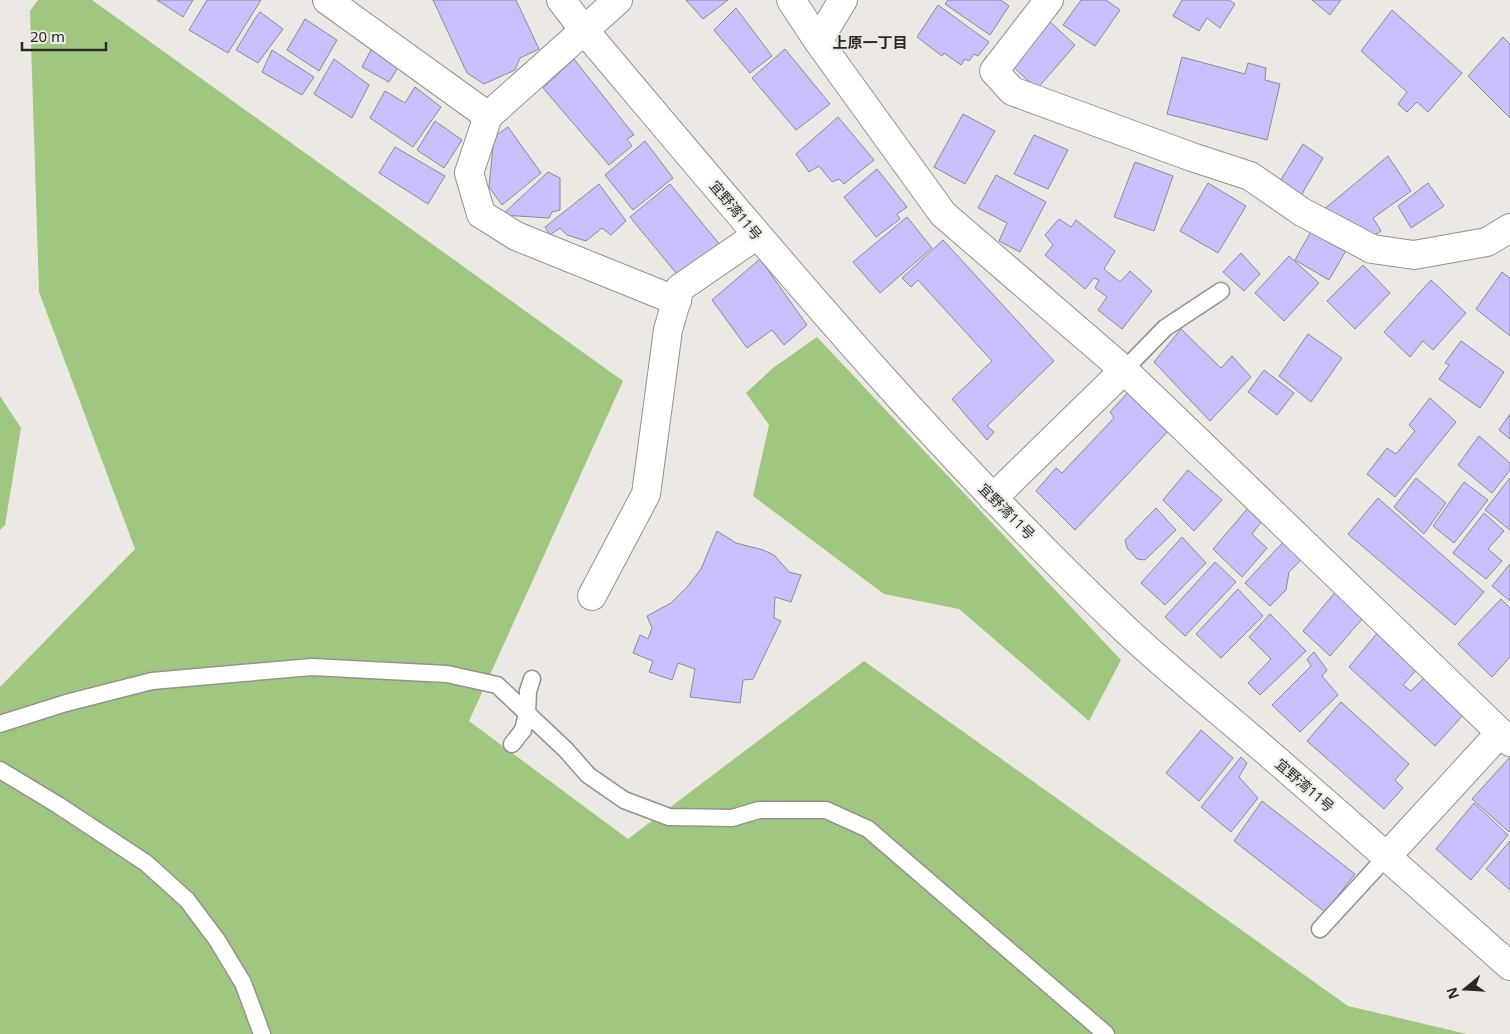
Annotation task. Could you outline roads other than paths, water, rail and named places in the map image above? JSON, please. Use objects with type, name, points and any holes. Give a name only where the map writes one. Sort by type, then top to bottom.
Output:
[{"type":"street","points":[[327,0],[488,116]]},
{"type":"street","name":"宜野湾11号","points":[[561,0],[584,30],[757,235],[872,366],[993,498],[1127,631],[1387,856],[1510,966]]},
{"type":"street","points":[[618,0],[488,116],[469,173],[481,214],[516,236],[677,300]]},
{"type":"street","points":[[791,0],[818,41],[943,214],[1124,370],[1505,738],[1387,856]]},
{"type":"street","points":[[818,41],[842,0]]},
{"type":"street","points":[[1049,0],[994,71],[1012,91],[1192,157],[1250,176],[1302,212],[1372,249],[1414,255],[1487,242],[1510,228]]},
{"type":"street","points":[[592,596],[646,494],[668,330],[680,288],[757,235]]},
{"type":"street","points":[[993,498],[1124,370]]},
{"type":"lane","points":[[1124,370],[1165,328],[1221,291]]},
{"type":"lane","points":[[0,724],[66,703],[152,681],[312,667],[447,674],[496,685],[566,750],[588,775],[624,800],[669,817],[732,818],[759,810],[826,810],[868,829],[1106,1034]]},
{"type":"lane","points":[[512,744],[523,730],[527,713],[528,691],[532,679]]},
{"type":"lane","points":[[0,770],[58,805],[146,863],[188,900],[217,940],[243,983],[262,1034]]},
{"type":"lane","points":[[1320,929],[1387,856]]},
{"type":"district","name":"上原一丁目","points":[[870,42]]}]
